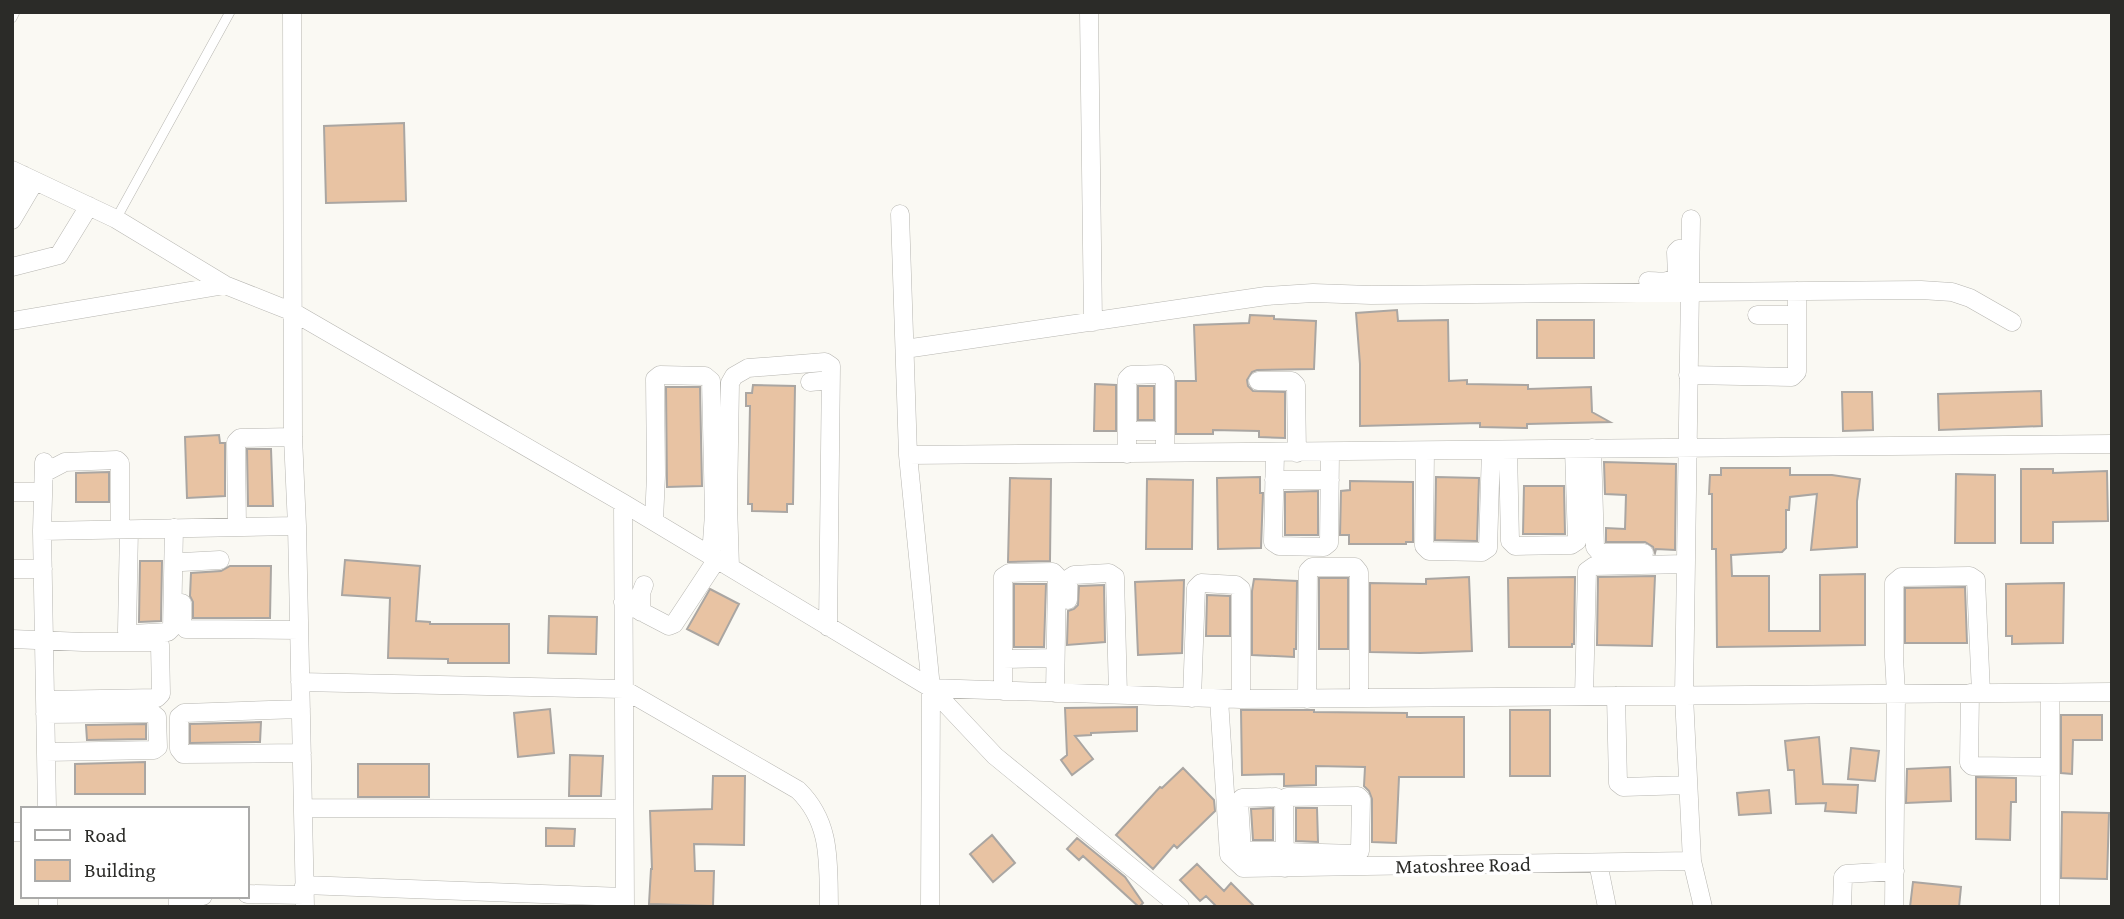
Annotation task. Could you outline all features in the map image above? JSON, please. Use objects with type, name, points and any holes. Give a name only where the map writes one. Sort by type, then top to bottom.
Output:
[{"type":"street","points":[[292,12],[293,438],[304,896]]},
{"type":"street","points":[[1089,12],[1093,321]]},
{"type":"street","points":[[12,194],[23,175]]},
{"type":"street","points":[[23,175],[116,219],[225,285],[293,312],[654,521],[931,688],[995,756],[1180,907]]},
{"type":"street","points":[[12,220],[23,175]]},
{"type":"street","points":[[12,267],[59,254],[89,206]]},
{"type":"street","points":[[900,214],[908,455],[931,688],[930,907]]},
{"type":"street","points":[[1691,219],[1684,696],[1692,861],[1703,907]]},
{"type":"street","points":[[1653,288],[1673,280],[1677,275],[1676,252],[1690,248]]},
{"type":"street","points":[[12,321],[225,285]]},
{"type":"street","points":[[905,349],[1266,296],[1313,293],[1371,295],[1653,288],[1689,292],[1921,290],[1952,292],[1970,298],[2012,322]]},
{"type":"street","points":[[1688,375],[1792,377],[1797,372],[1797,291]]},
{"type":"street","points":[[1757,315],[1797,314]]},
{"type":"street","points":[[623,602],[669,626],[674,624],[719,561],[730,383],[734,376],[748,368],[825,362],[831,366],[828,627]]},
{"type":"street","points":[[1127,454],[1127,379],[1131,375],[1162,374],[1165,377],[1165,453]]},
{"type":"street","points":[[654,521],[655,379],[660,375],[705,376],[711,381],[714,514],[719,561]]},
{"type":"street","points":[[810,382],[830,380]]},
{"type":"street","points":[[1258,381],[1292,381],[1296,385],[1297,453]]},
{"type":"street","points":[[1127,431],[1165,431]]},
{"type":"street","points":[[237,527],[236,442],[240,438],[293,438]]},
{"type":"street","points":[[908,455],[2112,444]]},
{"type":"street","points":[[1499,450],[1510,541],[1515,546],[1571,545],[1577,541],[1583,448]]},
{"type":"street","points":[[1583,448],[1595,547],[1600,553],[1686,559]]},
{"type":"street","points":[[1425,451],[1424,546],[1429,551],[1482,552],[1488,548],[1499,450]]},
{"type":"street","points":[[1275,453],[1273,542],[1279,546],[1324,547],[1329,543],[1330,452]]},
{"type":"street","points":[[47,807],[42,530],[44,468],[65,461],[117,460],[120,463],[120,508],[111,510],[120,529],[127,631],[131,634],[168,632],[172,628],[178,528]]},
{"type":"street","points":[[1274,480],[1330,480]]},
{"type":"street","points":[[12,492],[43,492]]},
{"type":"street","points":[[248,894],[624,902],[623,503]]},
{"type":"street","points":[[42,530],[297,526]]},
{"type":"street","points":[[178,528],[182,562],[182,623],[186,629],[299,630]]},
{"type":"street","points":[[12,558],[43,563]]},
{"type":"street","points":[[1584,696],[1587,571],[1594,566],[1661,571],[1686,559]]},
{"type":"street","points":[[182,562],[220,560]]},
{"type":"street","points":[[12,569],[43,563]]},
{"type":"street","points":[[1307,699],[1308,572],[1312,567],[1354,567],[1359,572],[1359,698]]},
{"type":"street","points":[[1003,691],[1003,577],[1009,573],[1053,572],[1057,576],[1055,658],[1061,694]]},
{"type":"street","points":[[1061,694],[1068,579],[1074,575],[1109,573],[1115,578],[1118,695]]},
{"type":"street","points":[[1894,907],[1894,583],[1901,577],[1970,576],[1976,580],[1975,693],[1969,764],[2050,764]]},
{"type":"street","points":[[1192,698],[1196,588],[1201,583],[1236,585],[1241,589],[1241,699]]},
{"type":"street","points":[[641,612],[644,585]]},
{"type":"street","points":[[12,639],[156,642],[160,645],[161,694],[157,698],[45,707]]},
{"type":"street","points":[[1003,659],[1055,658]]},
{"type":"street","points":[[300,682],[623,689],[798,790],[811,803],[820,821],[827,848],[829,907]]},
{"type":"street","points":[[931,688],[1219,699],[2112,692]]},
{"type":"street","points":[[2050,693],[2050,907]]},
{"type":"street","points":[[1616,696],[1618,783],[1623,787],[1688,785]]},
{"type":"street","points":[[1219,699],[1230,855],[1242,859],[1240,800],[1276,797]]},
{"type":"street","points":[[45,707],[152,713],[157,717],[158,747],[154,750],[46,752]]},
{"type":"street","points":[[301,709],[184,713],[179,717],[179,749],[183,754],[302,753]]},
{"type":"street","points":[[1358,796],[1360,851],[1357,854],[1282,857],[1284,799],[1358,796]]},
{"type":"street","points":[[303,808],[624,809]]},
{"type":"street","name":"Matoshree Road","points":[[1242,859],[1282,857],[1598,863],[1692,861]]},
{"type":"street","points":[[1598,863],[1607,907]]},
{"type":"street","points":[[1842,907],[1843,877],[1846,874],[1895,871]]},
{"type":"lane","points":[[12,18],[15,12]]},
{"type":"lane","points":[[116,219],[230,12]]},
{"type":"building","points":[[404,123],[406,201],[326,203],[324,126]]},
{"type":"building","points":[[1397,310],[1398,321],[1448,320],[1449,381],[1528,385],[1528,389],[1591,387],[1592,412],[1610,422],[1527,424],[1527,428],[1480,427],[1480,423],[1360,426],[1360,364],[1356,313]]},
{"type":"building","points":[[1250,315],[1316,321],[1314,369],[1257,370],[1252,372],[1247,380],[1253,391],[1285,392],[1285,438],[1259,437],[1259,431],[1213,430],[1213,434],[1176,434],[1176,381],[1196,381],[1194,325],[1249,323]]},
{"type":"building","points":[[1537,320],[1594,320],[1594,358],[1537,358]]},
{"type":"building","points":[[1095,384],[1116,385],[1116,431],[1094,431]]},
{"type":"building","points":[[753,385],[795,386],[793,504],[787,504],[787,512],[752,511],[752,504],[748,504],[750,406],[746,406],[746,393],[752,393]]},
{"type":"building","points":[[1138,386],[1154,386],[1154,420],[1138,420]]},
{"type":"building","points":[[666,387],[700,387],[702,486],[667,487]]},
{"type":"building","points":[[2041,391],[2042,426],[1939,430],[1938,394]]},
{"type":"building","points":[[1842,392],[1872,392],[1873,430],[1843,431]]},
{"type":"building","points":[[219,435],[220,443],[225,443],[225,496],[187,498],[185,437]]},
{"type":"building","points":[[247,449],[271,449],[273,506],[248,506]]},
{"type":"building","points":[[1604,462],[1676,464],[1675,550],[1656,549],[1655,553],[1653,547],[1645,542],[1606,542],[1606,528],[1625,529],[1626,495],[1605,494]]},
{"type":"building","points":[[1721,468],[1790,468],[1790,475],[1832,475],[1860,479],[1857,547],[1811,550],[1817,494],[1790,497],[1789,510],[1786,510],[1786,548],[1782,552],[1731,555],[1732,576],[1769,576],[1769,631],[1820,631],[1820,575],[1865,574],[1865,645],[1717,647],[1716,549],[1712,549],[1712,494],[1709,494],[1710,475],[1721,475]]},
{"type":"building","points":[[2021,469],[2053,469],[2053,473],[2107,471],[2108,521],[2053,522],[2053,543],[2021,543]]},
{"type":"building","points":[[109,472],[109,502],[76,502],[76,473]]},
{"type":"building","points":[[1956,474],[1995,475],[1995,543],[1955,543]]},
{"type":"building","points":[[1260,477],[1260,493],[1263,493],[1261,548],[1218,549],[1217,478]]},
{"type":"building","points":[[1436,477],[1479,478],[1477,541],[1435,540]]},
{"type":"building","points":[[1010,478],[1051,479],[1050,561],[1008,562]]},
{"type":"building","points":[[1147,479],[1193,480],[1192,549],[1146,549]]},
{"type":"building","points":[[1350,481],[1413,482],[1413,542],[1349,544],[1349,535],[1340,535],[1341,491],[1350,490]]},
{"type":"building","points":[[1524,486],[1564,486],[1565,534],[1523,534]]},
{"type":"building","points":[[1318,491],[1318,535],[1285,535],[1285,492]]},
{"type":"building","points":[[345,560],[420,566],[416,621],[430,624],[509,624],[509,663],[448,663],[448,659],[388,658],[390,598],[342,595]]},
{"type":"building","points":[[140,561],[162,561],[161,621],[139,622]]},
{"type":"building","points":[[230,566],[271,566],[270,618],[193,618],[191,573],[221,571]]},
{"type":"building","points":[[1655,576],[1652,646],[1597,645],[1598,577]]},
{"type":"building","points":[[1469,577],[1472,651],[1370,652],[1370,583],[1426,584],[1426,579]]},
{"type":"building","points":[[1575,577],[1572,647],[1509,647],[1508,578]]},
{"type":"building","points":[[1319,578],[1348,578],[1348,649],[1319,649]]},
{"type":"building","points":[[1254,579],[1297,581],[1294,657],[1252,655]]},
{"type":"building","points":[[1184,580],[1182,653],[1138,655],[1135,582]]},
{"type":"building","points":[[2064,583],[2063,643],[2012,644],[2012,636],[2006,636],[2006,584]]},
{"type":"building","points":[[1014,584],[1046,584],[1044,647],[1014,647]]},
{"type":"building","points":[[1104,585],[1105,642],[1067,645],[1068,611],[1078,605],[1079,586]]},
{"type":"building","points":[[1965,587],[1967,643],[1905,643],[1905,588]]},
{"type":"building","points":[[710,589],[739,604],[718,645],[687,629]]},
{"type":"building","points":[[1207,595],[1230,596],[1230,636],[1206,636]]},
{"type":"building","points":[[549,616],[597,617],[596,654],[548,653]]},
{"type":"building","points":[[1137,707],[1137,731],[1075,736],[1093,759],[1072,775],[1061,760],[1067,755],[1065,708]]},
{"type":"building","points":[[550,709],[554,753],[518,757],[514,713]]},
{"type":"building","points":[[1241,710],[1314,710],[1407,713],[1407,717],[1464,717],[1464,777],[1399,777],[1396,843],[1372,842],[1372,799],[1364,786],[1365,767],[1316,766],[1316,785],[1284,786],[1284,774],[1242,775]]},
{"type":"building","points":[[1510,710],[1550,710],[1550,776],[1510,776]]},
{"type":"building","points":[[2061,715],[2102,715],[2102,740],[2073,740],[2072,774],[2061,773]]},
{"type":"building","points":[[261,722],[260,742],[190,743],[190,724]]},
{"type":"building","points":[[146,724],[146,739],[87,740],[86,725]]},
{"type":"building","points":[[1819,737],[1823,784],[1858,785],[1856,813],[1825,811],[1826,803],[1796,804],[1794,770],[1788,770],[1785,741]]},
{"type":"building","points":[[1851,748],[1879,751],[1875,781],[1848,779]]},
{"type":"building","points":[[570,755],[603,756],[601,796],[569,796]]},
{"type":"building","points":[[145,762],[145,794],[75,794],[75,764]]},
{"type":"building","points":[[358,764],[429,764],[429,797],[358,797]]},
{"type":"building","points":[[1950,767],[1951,801],[1906,803],[1907,769]]},
{"type":"building","points":[[1183,768],[1214,800],[1215,811],[1177,848],[1174,845],[1153,869],[1116,835],[1160,787]]},
{"type":"building","points":[[713,776],[745,776],[744,845],[694,844],[695,871],[714,871],[713,906],[649,904],[652,869],[650,811],[712,809]]},
{"type":"building","points":[[1976,777],[2016,778],[2016,802],[2011,802],[2010,840],[1976,839]]},
{"type":"building","points":[[1769,790],[1771,813],[1739,815],[1737,793]]},
{"type":"building","points":[[1273,808],[1273,840],[1253,840],[1251,809]]},
{"type":"building","points":[[1296,808],[1317,808],[1318,842],[1296,841]]},
{"type":"building","points":[[2062,812],[2109,813],[2107,879],[2061,878]]},
{"type":"building","points":[[546,828],[575,829],[574,846],[546,846]]},
{"type":"building","points":[[992,835],[1015,863],[993,882],[970,854]]},
{"type":"building","points":[[1077,838],[1125,877],[1143,903],[1139,907],[1083,856],[1079,860],[1067,849]]},
{"type":"building","points":[[1197,864],[1224,891],[1231,883],[1255,907],[1217,907],[1206,896],[1200,901],[1180,880]]},
{"type":"building","points":[[1913,882],[1961,887],[1959,907],[1910,907]]}]
